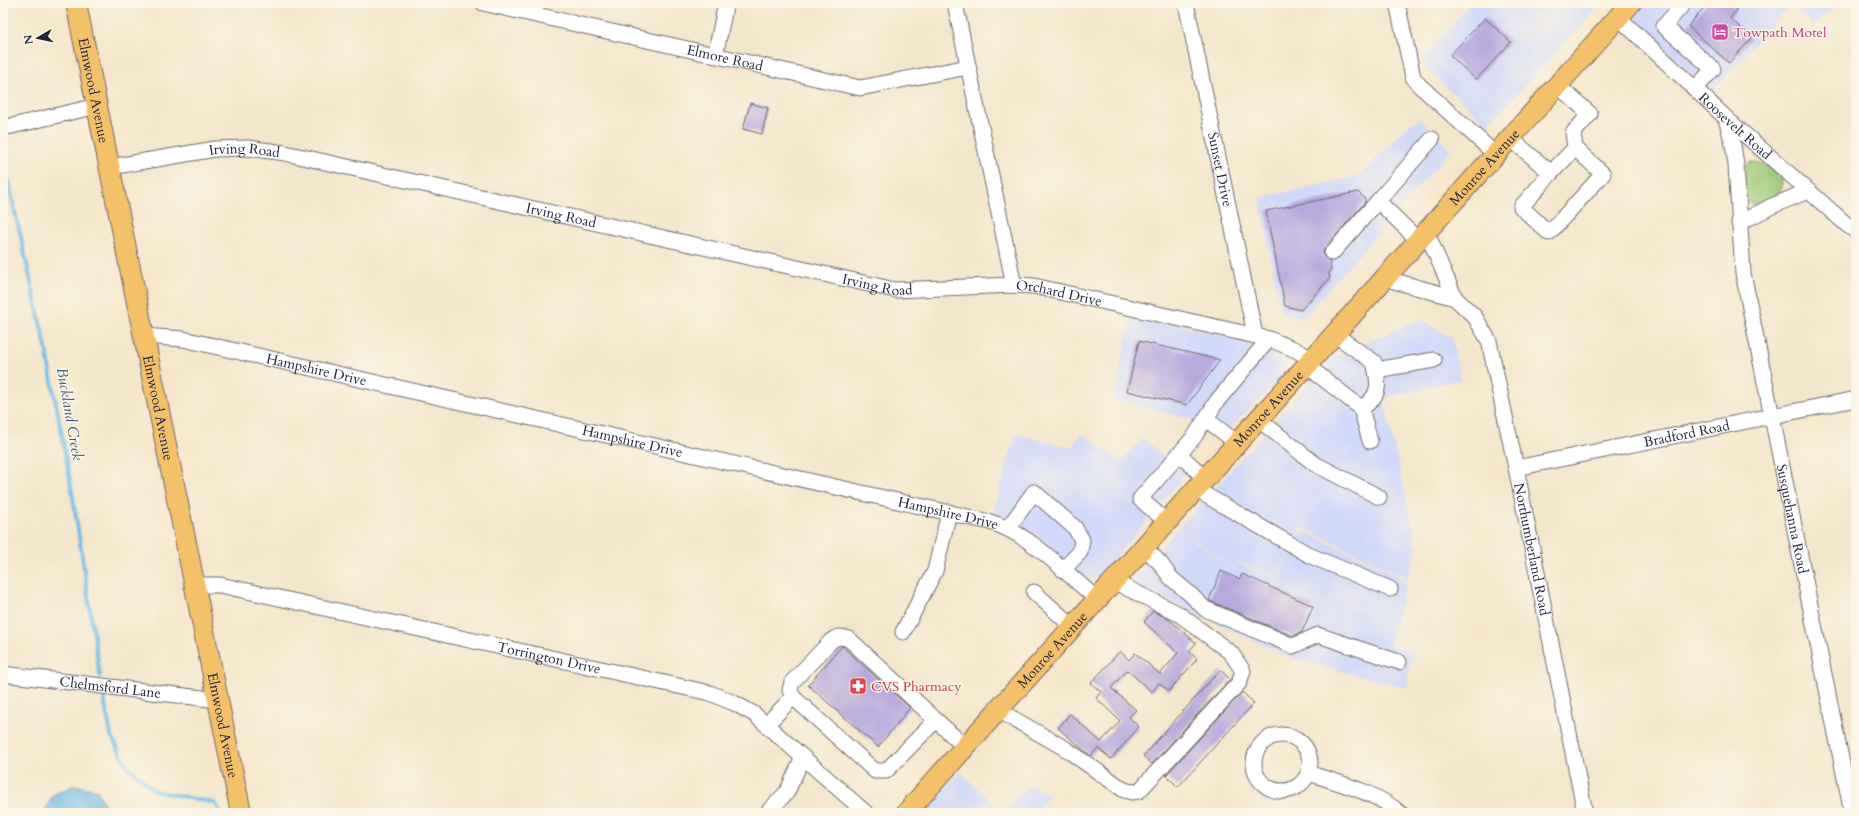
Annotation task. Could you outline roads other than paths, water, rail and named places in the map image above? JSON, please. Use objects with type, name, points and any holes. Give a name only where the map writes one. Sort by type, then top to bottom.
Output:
[{"type":"main road","name":"Elmwood Avenue","points":[[76,3],[241,813]]},
{"type":"main road","name":"Monroe Avenue","points":[[906,813],[1624,10]]},
{"type":"street","name":"Elmore Road","points":[[483,3],[860,88],[968,67]]},
{"type":"street","points":[[715,56],[726,3]]},
{"type":"street","name":"Orchard Drive","points":[[956,3],[1014,285],[1034,286],[1262,337],[1296,350],[1361,408]]},
{"type":"street","name":"Sunset Drive","points":[[1186,3],[1262,337]]},
{"type":"street","points":[[1397,3],[1413,77],[1419,85],[1495,154]]},
{"type":"street","points":[[1684,3],[1664,26],[1713,69],[1695,89]]},
{"type":"street","name":"Roosevelt Road","points":[[1624,10],[1695,89],[1808,191],[1856,231]]},
{"type":"street","points":[[1557,85],[1590,114],[1573,133],[1575,148],[1603,174],[1549,233],[1521,207],[1575,148]]},
{"type":"street","points":[[3,128],[97,106]]},
{"type":"street","name":"Susquehanna Road","points":[[1726,118],[1733,146],[1743,273],[1773,415],[1852,813]]},
{"type":"street","points":[[1510,138],[1551,173]]},
{"type":"street","points":[[1332,253],[1432,139]]},
{"type":"street","name":"Irving Road","points":[[110,167],[214,149],[248,148],[277,152],[895,290],[1014,285]]},
{"type":"street","points":[[1739,223],[1772,206],[1808,191]]},
{"type":"street","points":[[1378,201],[1422,235]]},
{"type":"street","name":"Northumberland Road","points":[[1422,235],[1455,298],[1475,317],[1489,341],[1516,468],[1584,813]]},
{"type":"street","name":"Northumberland Road","points":[[1384,278],[1455,298]]},
{"type":"street","points":[[1334,334],[1374,362],[1378,381],[1377,390],[1368,404],[1361,408],[1370,441]]},
{"type":"street","name":"Hampshire Drive","points":[[144,336],[183,339],[949,512],[1008,528],[1026,538],[1097,600]]},
{"type":"street","points":[[1166,521],[1140,499],[1194,437],[1217,401],[1262,337]]},
{"type":"street","points":[[1376,370],[1434,360]]},
{"type":"street","name":"Bradford Road","points":[[1516,468],[1773,415],[1856,400]]},
{"type":"street","points":[[1206,419],[1237,443]]},
{"type":"street","points":[[1258,419],[1315,464],[1379,497]]},
{"type":"street","points":[[1179,454],[1200,483],[1310,556],[1390,589]]},
{"type":"street","points":[[1008,528],[1034,492],[1075,528],[1082,540],[1080,552],[1063,570]]},
{"type":"street","points":[[903,632],[935,571],[949,512]]},
{"type":"street","points":[[1144,547],[1160,563],[1171,578],[1205,609],[1293,646],[1318,635],[1399,662]]},
{"type":"street","points":[[998,710],[1066,749],[1124,790],[1132,792],[1139,790],[1239,683],[1243,671],[1231,653],[1179,614],[1113,581]]},
{"type":"street","name":"Torrington Drive","points":[[194,584],[220,585],[710,693],[734,703],[754,714],[866,813]]},
{"type":"street","points":[[1034,592],[1073,627]]},
{"type":"street","points":[[936,720],[886,771],[875,771],[793,697],[790,690],[792,682],[831,641],[836,637],[842,636],[849,639],[936,720],[965,747]]},
{"type":"street","name":"Chelmsford Lane","points":[[3,674],[218,700]]},
{"type":"street","points":[[767,724],[793,697]]},
{"type":"street","points":[[767,813],[787,792],[804,757]]},
{"type":"street","points":[[1309,773],[1380,798],[1400,813]]},
{"type":"water","points":[[75,785],[97,790],[109,813],[43,813],[53,795]]},
{"type":"waterway","name":"Buckland Creek","points":[[3,159],[46,348],[73,497],[100,676]]},
{"type":"waterway","name":"Buckland Creek","points":[[104,698],[111,735],[127,766],[155,791],[215,803],[221,813]]},
{"type":"place","name":"Towpath Motel","points":[[1720,32]]},
{"type":"place","name":"CVS Pharmacy","points":[[858,686]]}]
